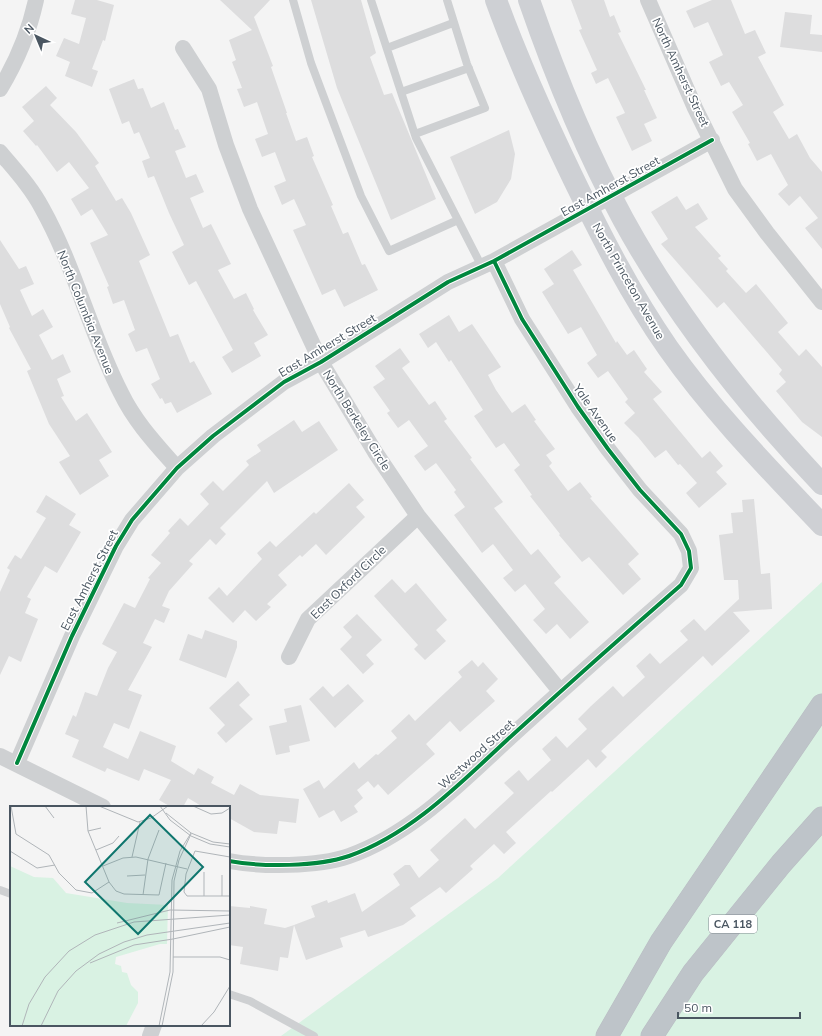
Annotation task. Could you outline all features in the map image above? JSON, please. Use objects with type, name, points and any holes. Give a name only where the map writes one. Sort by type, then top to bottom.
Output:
[{"type":"highway","points":[[607,1036],[661,942],[822,705]]},
{"type":"highway","name":"CA 118","points":[[652,1036],[693,973],[781,864],[822,818]]},
{"type":"street","points":[[0,89],[20,52],[31,21],[36,0]]},
{"type":"street","name":"North Princeton Avenue","points":[[496,0],[518,58],[542,113],[588,208],[638,301],[668,347],[722,417],[822,525]]},
{"type":"street","points":[[529,0],[554,70],[611,196],[653,268],[696,334],[781,441],[822,484]]},
{"type":"street","name":"North Amherst Street","points":[[648,0],[695,108],[736,189],[767,234],[822,302]]},
{"type":"street","name":"North Berkeley Circle","points":[[183,48],[209,89],[226,145],[250,209],[321,362],[375,452],[418,516],[560,691]]},
{"type":"street","name":"East Amherst Street","points":[[17,763],[72,636],[116,546],[132,520],[177,468],[213,436],[284,382],[321,362],[448,282],[488,264],[712,140]]},
{"type":"street","name":"North Columbia Avenue","points":[[0,152],[28,186],[52,228],[106,363],[121,394],[143,430],[177,468]]},
{"type":"street","name":"Yale Avenue","points":[[488,264],[578,407],[608,449],[636,484],[680,534],[688,551],[691,568]]},
{"type":"street","name":"East Oxford Circle","points":[[289,657],[308,619],[418,516]]},
{"type":"street","name":"Westwood Street","points":[[230,861],[253,865],[316,863],[348,857],[376,845],[406,827],[447,794],[560,691],[681,585],[691,568]]},
{"type":"street","points":[[0,756],[17,763],[101,806]]},
{"type":"lane","points":[[293,0],[311,63],[361,196],[389,251],[458,220]]},
{"type":"lane","points":[[415,134],[484,108],[453,23],[447,0]]},
{"type":"lane","points":[[374,1],[387,48],[415,134],[458,220],[488,264]]},
{"type":"lane","points":[[387,48],[453,23]]},
{"type":"lane","points":[[401,92],[469,68]]},
{"type":"lane","points":[[0,890],[10,894]]},
{"type":"lane","points":[[230,994],[250,1001],[314,1036]]},
{"type":"green space","points":[[822,582],[822,1036],[281,1036],[498,878]]},
{"type":"building","points":[[75,0],[97,0],[114,5],[105,41],[103,40],[92,69],[98,71],[92,87],[65,76],[70,62],[56,56],[64,38],[79,44],[86,18],[71,14]]},
{"type":"building","points":[[220,0],[270,0],[254,17],[273,66],[271,67],[296,141],[307,137],[314,156],[312,157],[333,205],[331,206],[343,234],[348,232],[362,265],[365,264],[378,290],[344,307],[335,289],[322,295],[293,230],[306,225],[294,199],[282,205],[274,186],[286,181],[275,152],[262,157],[255,139],[268,134],[257,102],[244,107],[237,89],[242,88],[232,62],[236,60],[229,40],[252,30]]},
{"type":"building","points":[[311,0],[361,0],[376,53],[370,57],[384,95],[392,93],[436,199],[391,220],[337,88]]},
{"type":"building","points":[[571,0],[604,0],[610,17],[614,15],[621,32],[618,33],[646,90],[644,90],[657,118],[644,124],[652,141],[632,151],[616,117],[625,113],[608,78],[596,84],[591,73],[597,70],[579,30],[582,29]]},
{"type":"building","points":[[712,0],[731,0],[745,34],[755,30],[766,53],[758,57],[784,105],[773,112],[789,139],[797,134],[810,158],[822,172],[822,249],[805,228],[818,218],[800,196],[789,206],[778,194],[788,185],[771,154],[757,161],[748,144],[750,143],[732,112],[743,105],[729,82],[721,86],[709,62],[723,55],[708,22],[694,28],[686,11]]},
{"type":"building","points":[[785,12],[812,15],[810,34],[822,35],[822,52],[780,47]]},
{"type":"building","points":[[134,79],[138,89],[143,88],[151,108],[164,102],[175,130],[178,129],[186,147],[175,151],[186,178],[196,174],[204,192],[190,198],[203,228],[211,224],[231,264],[218,270],[234,299],[246,293],[254,309],[253,310],[268,335],[254,343],[261,356],[232,373],[222,357],[233,350],[196,281],[189,285],[172,252],[184,245],[154,176],[148,178],[142,161],[150,158],[139,132],[134,134],[129,121],[122,124],[109,89]]},
{"type":"building","points":[[46,86],[57,98],[50,105],[76,132],[99,163],[95,166],[116,201],[122,198],[131,213],[150,255],[139,261],[170,337],[178,334],[190,363],[194,361],[212,394],[177,413],[171,402],[165,404],[162,398],[160,399],[151,384],[160,379],[147,348],[136,352],[128,334],[135,330],[124,300],[113,304],[107,287],[109,286],[90,243],[108,235],[92,209],[81,216],[71,199],[89,188],[69,162],[57,172],[37,145],[36,146],[23,131],[34,121],[22,107]]},
{"type":"building","points":[[509,130],[515,154],[511,179],[497,202],[475,214],[450,157]]},
{"type":"building","points":[[677,196],[686,210],[698,203],[708,219],[695,227],[721,256],[718,258],[728,269],[726,271],[746,293],[756,284],[788,323],[778,332],[799,356],[806,349],[822,367],[822,437],[802,422],[776,391],[786,382],[779,374],[782,370],[724,302],[717,308],[661,244],[668,239],[651,212]]},
{"type":"building","points":[[0,240],[19,269],[26,266],[34,284],[20,290],[32,316],[43,309],[53,327],[39,335],[52,360],[63,354],[71,372],[57,379],[64,396],[61,397],[76,421],[87,413],[112,452],[99,460],[109,476],[80,495],[59,462],[70,456],[49,424],[27,371],[31,369],[9,328],[10,327],[0,304]]},
{"type":"building","points":[[572,250],[582,265],[573,270],[616,343],[617,341],[627,355],[634,350],[647,369],[644,372],[662,392],[653,399],[702,458],[710,451],[723,466],[716,472],[727,484],[699,508],[686,493],[697,483],[680,464],[678,465],[666,450],[655,458],[624,423],[635,413],[625,402],[628,399],[608,371],[598,378],[587,363],[597,355],[581,327],[568,334],[542,292],[554,284],[544,269]]},
{"type":"building","points":[[449,315],[459,332],[472,324],[487,346],[501,367],[488,375],[496,390],[512,413],[525,404],[536,420],[534,421],[555,449],[546,455],[552,463],[549,466],[568,491],[580,482],[592,497],[590,498],[639,554],[628,564],[641,579],[623,595],[589,557],[582,562],[559,535],[560,534],[530,496],[532,495],[514,470],[520,465],[504,443],[496,448],[474,416],[483,410],[451,360],[449,362],[436,342],[428,348],[419,334]]},
{"type":"building","points":[[400,348],[410,362],[402,368],[429,405],[435,401],[447,419],[444,421],[472,458],[470,459],[503,502],[494,508],[531,555],[538,549],[561,577],[554,583],[589,622],[570,639],[557,624],[546,634],[533,620],[545,609],[525,584],[515,592],[503,578],[513,570],[493,544],[482,553],[454,515],[465,507],[454,492],[456,490],[436,463],[425,471],[414,456],[428,446],[409,420],[398,428],[387,413],[390,411],[373,387],[385,379],[375,366]]},
{"type":"building","points":[[294,420],[302,432],[319,421],[338,450],[274,493],[267,481],[220,528],[226,534],[216,545],[210,539],[189,561],[193,564],[169,591],[162,606],[170,609],[164,623],[155,619],[143,643],[152,647],[128,690],[142,695],[129,729],[114,723],[103,747],[128,759],[140,731],[176,746],[171,761],[194,775],[198,768],[214,777],[211,783],[234,795],[240,784],[260,795],[299,799],[296,823],[279,821],[277,834],[254,832],[230,819],[230,806],[201,806],[188,798],[184,806],[169,806],[159,800],[171,780],[144,769],[139,781],[107,768],[105,772],[72,757],[79,740],[65,734],[73,715],[76,717],[85,692],[97,696],[108,668],[117,652],[102,644],[124,603],[135,608],[150,579],[148,578],[161,563],[151,555],[170,533],[168,531],[180,518],[188,526],[209,504],[200,494],[213,481],[223,491],[249,465],[246,461],[261,451],[257,445]]},
{"type":"building","points":[[349,483],[364,500],[356,507],[365,517],[326,555],[316,544],[302,557],[300,555],[278,575],[287,585],[267,604],[271,607],[256,621],[245,610],[233,623],[208,598],[219,587],[227,596],[262,559],[257,553],[270,541],[276,547],[314,512],[316,514]]},
{"type":"building","points":[[46,495],[76,514],[69,525],[81,532],[57,573],[45,566],[27,597],[31,599],[25,613],[38,619],[21,662],[9,656],[0,675],[0,592],[10,570],[7,568],[15,555],[21,559],[46,518],[36,512]]},
{"type":"building","points":[[754,499],[761,574],[770,573],[772,609],[733,612],[750,631],[712,666],[703,656],[601,751],[607,757],[596,768],[588,759],[552,792],[551,791],[506,832],[516,843],[504,854],[494,844],[470,866],[473,869],[446,893],[440,887],[410,908],[416,916],[403,925],[368,937],[365,930],[340,938],[343,947],[306,960],[294,925],[315,917],[311,906],[327,900],[328,903],[355,893],[362,912],[400,885],[393,874],[405,865],[410,865],[419,878],[439,860],[430,850],[465,818],[475,829],[514,793],[504,783],[519,770],[528,781],[551,760],[542,749],[556,736],[567,748],[587,729],[578,719],[591,706],[613,686],[623,697],[645,677],[636,666],[650,653],[660,664],[688,640],[680,631],[694,619],[705,631],[739,599],[738,580],[724,580],[719,535],[733,533],[731,513],[743,512],[742,500]]},
{"type":"building","points":[[392,579],[405,593],[416,583],[447,620],[436,630],[446,641],[425,660],[414,649],[418,645],[374,596]]},
{"type":"building","points":[[357,614],[382,640],[366,655],[374,664],[363,674],[340,649],[352,637],[343,627]]},
{"type":"building","points":[[205,630],[237,641],[237,647],[226,678],[179,660],[188,634],[202,639]]},
{"type":"building","points":[[472,660],[478,667],[483,662],[498,679],[486,691],[495,701],[460,732],[450,721],[426,744],[435,754],[388,795],[378,784],[374,788],[368,781],[357,790],[363,798],[354,806],[358,812],[341,822],[334,810],[319,818],[303,789],[319,780],[324,789],[354,762],[359,769],[376,754],[378,755],[397,738],[391,731],[409,714],[415,721],[462,677],[458,672]]},
{"type":"building","points":[[238,681],[250,695],[239,705],[253,719],[226,743],[217,733],[225,725],[209,708]]},
{"type":"building","points":[[348,684],[364,701],[335,728],[309,699],[323,686],[333,697]]},
{"type":"building","points":[[301,705],[310,741],[289,746],[290,752],[276,755],[269,726],[287,722],[284,709]]},
{"type":"building","points":[[230,906],[250,908],[250,906],[267,909],[264,924],[285,928],[294,925],[288,958],[280,957],[278,971],[240,964],[243,947],[230,945]]},
{"type":"cycle path","points":[[17,763],[72,636],[116,546],[132,520],[177,468],[213,436],[284,382],[321,362],[448,282],[494,261],[712,140]]},
{"type":"cycle path","points":[[230,861],[289,865],[336,860],[373,846],[396,833],[439,802],[460,784],[559,693],[681,585],[691,568],[689,551],[681,534],[640,490],[578,407],[522,319],[494,261]]}]
